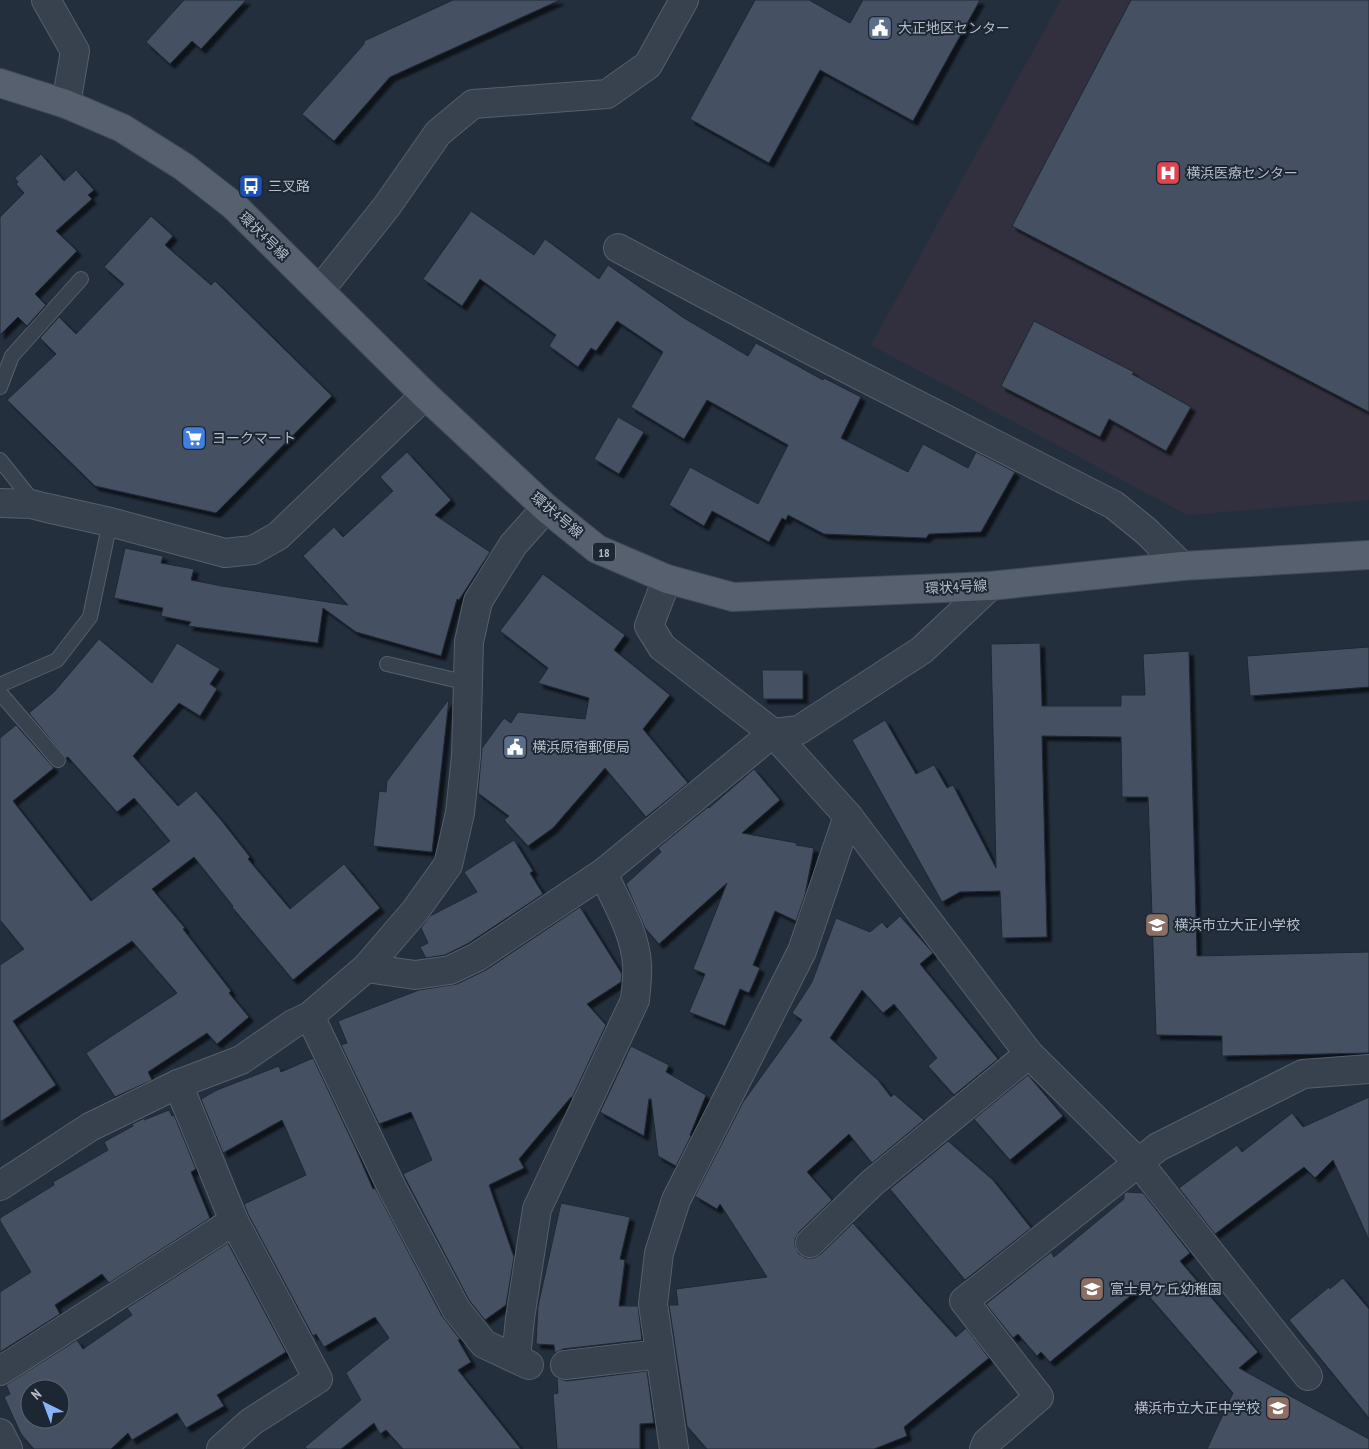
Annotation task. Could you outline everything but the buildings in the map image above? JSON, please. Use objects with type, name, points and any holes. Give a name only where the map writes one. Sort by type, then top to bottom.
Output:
[{"type":"main road","name":"環状4号線","points":[[0,83],[66,104],[122,128],[184,167],[234,206],[425,395],[546,508],[597,549],[667,579],[733,597],[990,586],[1182,566],[1369,555]]},
{"type":"street","points":[[46,0],[75,51],[66,104]]},
{"type":"street","points":[[320,290],[387,206],[438,133],[473,104],[607,94],[648,66],[684,0]]},
{"type":"street","points":[[618,248],[814,352],[1114,505],[1146,531],[1182,566]]},
{"type":"street","points":[[0,503],[36,506],[110,522],[225,553],[253,550],[278,536],[425,395]]},
{"type":"street","points":[[0,1186],[90,1127],[178,1084],[241,1060],[293,1024],[310,1016],[366,968],[415,911],[448,865],[460,813],[466,756],[469,642],[478,601],[513,545],[546,508]]},
{"type":"street","points":[[667,579],[649,626],[662,647],[773,733],[848,816],[1029,1054],[1139,1163],[1308,1376]]},
{"type":"street","points":[[366,968],[415,975],[450,970],[477,957],[603,873],[773,733],[799,730],[922,650],[990,586]]},
{"type":"street","points":[[674,1449],[653,1304],[659,1254],[676,1200],[802,952],[848,816]]},
{"type":"street","points":[[310,1016],[392,1188],[456,1309],[484,1344],[522,1362],[520,1318],[537,1209],[635,1000],[637,965],[634,944],[603,873]]},
{"type":"street","points":[[810,1243],[872,1183],[1029,1054]]},
{"type":"street","points":[[984,1449],[987,1442],[1039,1397],[964,1300],[1158,1147],[1303,1074],[1369,1069]]},
{"type":"street","points":[[178,1084],[234,1221],[318,1379],[251,1422],[222,1449]]},
{"type":"street","points":[[0,1371],[234,1221]]},
{"type":"street","points":[[565,1365],[660,1354]]},
{"type":"street","points":[[0,1432],[8,1449]]},
{"type":"lane","points":[[0,387],[12,356],[81,279]]},
{"type":"lane","points":[[0,460],[36,506]]},
{"type":"lane","points":[[0,685],[57,660],[90,617],[110,522]]},
{"type":"lane","points":[[387,664],[468,683]]},
{"type":"lane","points":[[0,693],[58,760]]},
{"type":"shaded area","name":"横浜医療センター","points":[[1061,0],[1369,0],[1369,500],[1187,515],[871,345]]},
{"type":"place","name":"大正地区センター","points":[[880,28]]},
{"type":"place","name":"横浜医療センター","points":[[1168,173]]},
{"type":"place","name":"三叉路","points":[[251,186]]},
{"type":"place","name":"ヨークマート","points":[[194,438]]},
{"type":"place","name":"横浜原宿郵便局","points":[[515,747]]},
{"type":"place","name":"横浜市立大正小学校","points":[[1157,925]]},
{"type":"place","name":"富士見ケ丘幼稚園","points":[[1092,1289]]},
{"type":"place","name":"横浜市立大正中学校","points":[[1278,1408]]}]
